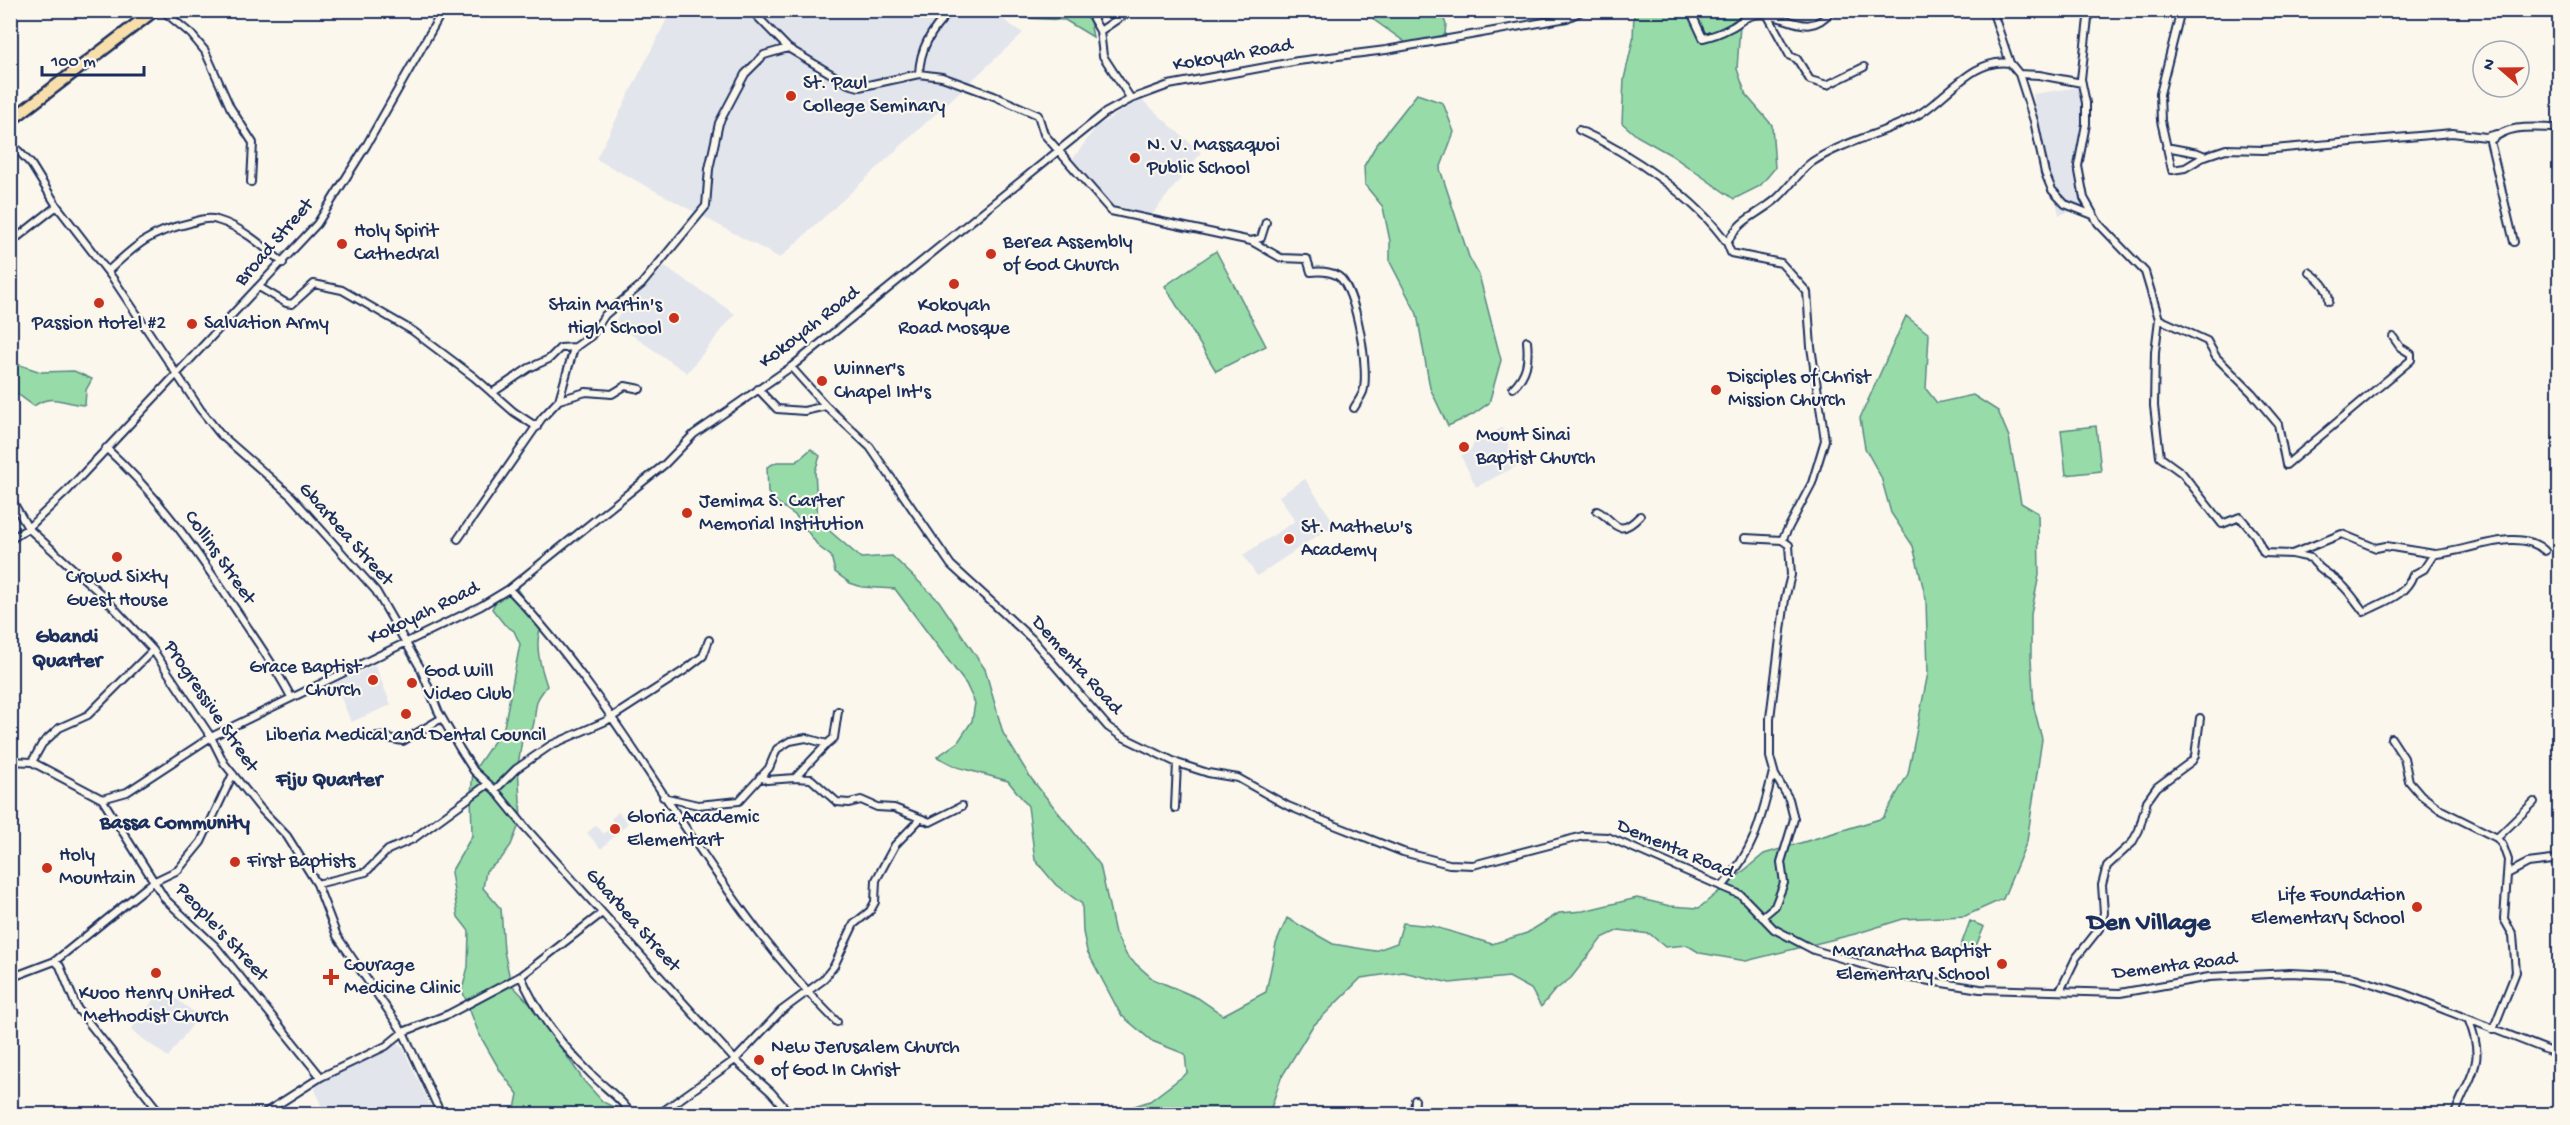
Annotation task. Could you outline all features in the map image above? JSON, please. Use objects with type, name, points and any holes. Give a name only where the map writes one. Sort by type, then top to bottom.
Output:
[{"type":"highway","points":[[10,121],[155,10]]},
{"type":"street","points":[[162,10],[191,34],[205,51],[230,107],[253,143],[251,182]]},
{"type":"street","name":"Broad Street","points":[[10,540],[28,528],[106,448],[176,372],[283,263],[317,224],[339,192],[443,10]]},
{"type":"street","points":[[751,10],[788,48],[848,84],[859,87],[919,74],[942,77],[1038,115],[1044,134],[1111,211],[1251,241],[1281,258],[1307,259],[1311,272],[1322,271],[1338,276],[1349,290],[1364,344],[1364,391],[1354,408]]},
{"type":"street","points":[[1088,10],[1100,31],[1103,56],[1131,99]]},
{"type":"street","points":[[1100,31],[1131,10]]},
{"type":"street","name":"Kokoyah Road","points":[[102,799],[127,792],[211,737],[480,606],[509,589],[657,471],[694,434],[791,367],[1105,113],[1131,99],[1169,85],[1298,61],[1386,50],[1566,18],[1584,10]]},
{"type":"street","points":[[1690,10],[1703,38],[1731,28],[1749,16],[1766,13],[1810,27],[1818,24],[1832,10]]},
{"type":"street","points":[[1992,10],[2010,63],[2019,74],[2034,121],[2044,173],[2052,190],[2065,204],[2093,215]]},
{"type":"street","points":[[2089,10],[2082,60],[2086,124],[2078,166],[2084,198],[2093,215],[2145,272],[2159,319],[2155,352],[2154,406],[2160,457],[2182,473],[2222,524],[2240,517],[2255,535],[2264,553],[2292,554],[2311,558],[2317,567],[2328,572],[2343,586],[2364,612],[2395,597],[2411,582],[2413,575],[2424,569],[2434,554]]},
{"type":"street","points":[[2181,10],[2160,94],[2166,147],[2172,170],[2185,168],[2205,156],[2226,149],[2263,150],[2452,134],[2486,137],[2514,128],[2559,128]]},
{"type":"street","points":[[919,74],[921,50],[934,27],[949,12]]},
{"type":"street","points":[[1766,13],[1790,56],[1797,59],[1810,80],[1827,85],[1864,67]]},
{"type":"street","points":[[458,539],[537,427],[559,400],[566,384],[567,367],[576,347],[591,336],[605,315],[641,285],[699,218],[708,197],[709,169],[717,131],[728,104],[752,65],[773,51],[788,48]]},
{"type":"street","points":[[1727,243],[1737,225],[1775,201],[1810,163],[1850,141],[1920,114],[1976,69],[1997,61],[2010,63]]},
{"type":"street","points":[[2019,74],[2039,75],[2082,83]]},
{"type":"street","points":[[1579,130],[1601,140],[1668,185],[1714,224],[1731,253],[1781,263],[1807,292],[1811,346],[1825,440],[1812,483],[1782,540]]},
{"type":"street","points":[[2497,134],[2490,141],[2507,224],[2514,242]]},
{"type":"street","name":"Gbarbea Street","points":[[10,142],[31,164],[57,206],[108,272],[220,434],[291,496],[376,591],[421,669],[442,718],[474,771],[495,790],[735,1060],[771,1092],[790,1114]]},
{"type":"street","points":[[2166,147],[2205,156]]},
{"type":"street","points":[[10,243],[57,206]]},
{"type":"street","points":[[108,272],[147,237],[162,229],[208,218],[219,220],[257,241],[283,263]]},
{"type":"street","points":[[1251,241],[1261,238],[1266,222]]},
{"type":"street","points":[[2309,272],[2322,284],[2330,297],[2329,301]]},
{"type":"street","points":[[259,287],[286,303],[292,304],[314,284],[342,290],[413,331],[537,427]]},
{"type":"street","points":[[2159,319],[2207,341],[2216,357],[2252,393],[2278,424],[2286,465],[2411,360],[2411,354],[2400,347],[2393,337]]},
{"type":"street","points":[[1512,388],[1523,378],[1528,361],[1527,341]]},
{"type":"street","points":[[492,393],[529,368],[549,359],[560,348],[576,347]]},
{"type":"street","name":"Dementa Road","points":[[791,367],[826,406],[870,447],[951,566],[1032,639],[1108,727],[1121,736],[1177,763],[1208,773],[1238,778],[1288,806],[1403,852],[1449,864],[1473,865],[1583,836],[1608,837],[1741,896],[1774,929],[1814,950],[1905,977],[1980,989],[2120,993],[2209,977],[2290,973],[2334,975],[2355,978],[2402,993],[2559,1055]]},
{"type":"street","points":[[559,400],[586,392],[612,394],[625,386],[640,389]]},
{"type":"street","points":[[758,389],[777,409],[804,411],[826,406]]},
{"type":"street","name":"Collins Street","points":[[106,448],[153,494],[189,542],[264,649],[291,697]]},
{"type":"street","name":"Progressive Street","points":[[10,497],[28,528],[101,594],[153,650],[211,737],[224,763],[287,836],[317,884],[337,936],[403,1032],[441,1114]]},
{"type":"street","points":[[1597,511],[1613,526],[1619,528],[1633,523],[1640,516]]},
{"type":"street","points":[[2292,554],[2336,539],[2342,534],[2376,548],[2386,546],[2434,554],[2511,539],[2539,545],[2545,551]]},
{"type":"street","points":[[1745,538],[1782,540],[1789,545],[1791,575],[1785,598],[1770,718],[1770,757],[1789,799],[1794,819],[1781,862],[1784,883],[1775,906],[1762,917]]},
{"type":"street","points":[[509,589],[534,615],[644,764],[663,797],[724,886],[805,991],[837,1022]]},
{"type":"street","points":[[495,790],[516,769],[551,745],[610,718],[685,670],[703,656],[709,640]]},
{"type":"street","points":[[32,762],[42,744],[59,728],[88,715],[153,650]]},
{"type":"street","points":[[795,778],[834,738],[838,711]]},
{"type":"street","points":[[377,736],[403,741],[442,718]]},
{"type":"street","points":[[2060,991],[2076,957],[2099,929],[2104,913],[2102,885],[2107,866],[2132,843],[2139,830],[2147,801],[2157,787],[2192,761],[2195,756],[2200,718]]},
{"type":"street","points":[[663,797],[698,806],[739,801],[770,768],[777,748],[790,741],[806,738],[827,744]]},
{"type":"street","points":[[2391,738],[2404,758],[2409,781],[2421,795],[2441,810],[2497,838],[2506,853],[2504,919],[2513,936],[2516,972],[2493,1030]]},
{"type":"street","points":[[10,761],[32,762],[102,799]]},
{"type":"street","points":[[1176,808],[1177,763]]},
{"type":"street","points":[[1722,887],[1742,864],[1757,834],[1774,769]]},
{"type":"street","points":[[10,978],[55,961],[153,882],[178,870],[201,842],[233,774]]},
{"type":"street","points":[[760,777],[767,780],[811,779],[837,802],[849,803],[861,800],[877,807],[894,808],[919,820],[930,822],[962,806]]},
{"type":"street","points":[[317,884],[366,872],[388,850],[413,839],[471,800],[488,784]]},
{"type":"street","name":"People's Street","points":[[102,799],[153,882],[172,908],[216,947],[250,986],[321,1077]]},
{"type":"street","points":[[2497,838],[2534,802]]},
{"type":"street","points":[[659,1114],[735,1060],[780,1011],[823,980],[834,966],[854,924],[870,911],[875,902],[876,880],[895,845],[919,820]]},
{"type":"street","points":[[2507,874],[2528,863],[2559,859]]},
{"type":"street","points":[[263,1114],[321,1077],[386,1046],[403,1032],[449,1014],[522,976],[602,913]]},
{"type":"street","points":[[55,961],[60,966],[77,1008],[161,1114]]},
{"type":"street","points":[[522,976],[532,1003],[558,1038],[593,1076],[625,1105],[631,1114]]},
{"type":"street","points":[[2455,1114],[2477,1066],[2476,1044],[2469,1021]]},
{"type":"street","points":[[1414,1114],[1415,1100]]},
{"type":"shaded area","name":"St. Paul College Seminary","points":[[671,11],[990,11],[1023,33],[780,258],[596,159]]},
{"type":"shaded area","points":[[2079,87],[2086,138],[2076,170],[2087,207],[2059,215],[2033,94]]},
{"type":"shaded area","name":"N. V. Massaquoi Public School","points":[[1141,99],[1201,153],[1150,217],[1114,211],[1070,163],[1096,127]]},
{"type":"shaded area","name":"Stain Martin's High School","points":[[665,266],[735,314],[687,373],[613,322]]},
{"type":"shaded area","points":[[1502,428],[1517,466],[1476,487],[1461,456],[1472,448],[1474,442]]},
{"type":"shaded area","name":"St. Mathew's Academy","points":[[1305,479],[1335,524],[1257,576],[1243,555],[1295,521],[1279,496]]},
{"type":"shaded area","points":[[375,665],[391,705],[351,722],[335,683]]},
{"type":"shaded area","name":"Gloria Academic Elementart","points":[[618,812],[628,823],[601,849],[587,833],[596,825],[604,834],[614,823],[611,819]]},
{"type":"shaded area","points":[[162,988],[199,1016],[168,1057],[131,1030]]},
{"type":"shaded area","points":[[396,1043],[403,1048],[434,1114],[324,1114],[315,1089],[321,1079]]},
{"type":"green space","points":[[1016,11],[1088,11],[1093,37],[1065,20],[1025,18]]},
{"type":"green space","points":[[1370,11],[1440,11],[1446,24],[1444,43],[1412,47],[1374,20]]},
{"type":"green space","points":[[1634,11],[1741,11],[1737,69],[1746,95],[1772,125],[1775,168],[1760,186],[1734,199],[1671,155],[1637,136],[1622,123],[1624,79],[1633,40]]},
{"type":"green space","points":[[1417,94],[1443,103],[1454,132],[1440,169],[1469,257],[1479,275],[1501,360],[1489,403],[1472,415],[1448,426],[1430,388],[1417,314],[1390,262],[1390,241],[1383,207],[1365,185],[1364,166],[1375,147]]},
{"type":"green space","points":[[1216,251],[1266,346],[1216,371],[1165,286]]},
{"type":"green space","points":[[1906,316],[1929,334],[1926,389],[1937,403],[1973,395],[1998,411],[2009,437],[2021,503],[2038,513],[2039,575],[2031,614],[2031,659],[2034,708],[2042,739],[2027,841],[2003,899],[1965,916],[1903,919],[1855,934],[1746,961],[1700,953],[1687,945],[1665,947],[1650,934],[1619,930],[1602,938],[1571,978],[1554,991],[1541,1007],[1531,989],[1509,977],[1450,983],[1403,972],[1361,978],[1312,1027],[1281,1078],[1269,1114],[1110,1114],[1150,1101],[1187,1073],[1185,1054],[1152,1041],[1121,1015],[1087,951],[1083,932],[1082,904],[1056,885],[1035,860],[1028,806],[1008,781],[957,767],[937,757],[958,742],[972,721],[975,703],[966,684],[895,589],[862,587],[850,583],[835,572],[831,556],[819,547],[796,516],[768,493],[767,467],[777,462],[796,462],[811,449],[820,456],[815,471],[818,521],[861,558],[892,556],[939,601],[985,669],[1003,733],[1030,777],[1100,865],[1115,933],[1127,956],[1153,979],[1198,998],[1223,1015],[1266,992],[1276,944],[1287,918],[1333,944],[1375,951],[1397,943],[1403,923],[1432,926],[1492,944],[1527,933],[1559,913],[1583,911],[1637,898],[1670,906],[1699,908],[1764,854],[1883,818],[1908,774],[1928,673],[1926,599],[1913,546],[1891,513],[1881,477],[1865,448],[1860,418]]},
{"type":"green space","points":[[11,362],[41,372],[74,371],[92,379],[86,390],[85,405],[47,400],[34,406],[11,389]]},
{"type":"green space","points":[[2096,426],[2101,471],[2066,475],[2061,430]]},
{"type":"green space","points":[[517,589],[542,625],[538,647],[540,664],[547,686],[538,699],[531,732],[522,740],[518,765],[521,820],[511,845],[501,859],[486,871],[483,888],[501,909],[504,951],[511,984],[533,1007],[584,1081],[603,1102],[628,1114],[514,1114],[518,1094],[501,1072],[479,1034],[462,990],[468,967],[469,931],[458,917],[451,872],[472,836],[473,772],[504,727],[520,644],[514,631],[504,624],[492,609],[497,599]]},
{"type":"green space","points":[[1970,921],[1984,927],[1973,953],[1960,948]]},
{"type":"green space","points":[[964,1109],[1003,1110],[1018,1114],[955,1114]]},
{"type":"place","name":"St. Paul College Seminary","points":[[791,96]]},
{"type":"place","name":"N. V. Massaquoi Public School","points":[[1135,158]]},
{"type":"place","name":"Holy Spirit Cathedral","points":[[342,244]]},
{"type":"place","name":"Berea Assembly of God Church","points":[[991,254]]},
{"type":"place","name":"Kokoyah Road Mosque","points":[[954,284]]},
{"type":"place","name":"Passion Hotel #2","points":[[99,303]]},
{"type":"place","name":"Stain Martin's High School","points":[[674,318]]},
{"type":"place","name":"Salvation Army","points":[[192,324]]},
{"type":"place","name":"Winner's Chapel Int's","points":[[822,381]]},
{"type":"place","name":"Disciples of Christ Mission Church","points":[[1716,390]]},
{"type":"place","name":"Mount Sinai Baptist Church","points":[[1464,447]]},
{"type":"place","name":"Jemima S. Carter Memorial Institution","points":[[687,513]]},
{"type":"place","name":"St. Mathew's Academy","points":[[1289,539]]},
{"type":"place","name":"Crowd Sixty Guest House","points":[[117,557]]},
{"type":"place","name":"Grace Baptist Church","points":[[373,680]]},
{"type":"place","name":"God Will Video Club","points":[[412,683]]},
{"type":"place","name":"Liberia Medical and Dental Council","points":[[406,714]]},
{"type":"place","name":"Gloria Academic Elementart","points":[[615,829]]},
{"type":"place","name":"First Baptists","points":[[235,862]]},
{"type":"place","name":"Holy Mountain","points":[[47,868]]},
{"type":"place","name":"Life Foundation Elementary School","points":[[2417,907]]},
{"type":"place","name":"Maranatha Baptist Elementary School","points":[[2002,964]]},
{"type":"place","name":"Kuoo Henry United Methodist Church","points":[[156,973]]},
{"type":"place","name":"Courage Medicine Clinic","points":[[331,977]]},
{"type":"place","name":"New Jerusalem Church of God In Christ","points":[[759,1060]]},
{"type":"district","name":"Gbandi Quarter","points":[[67,650]]},
{"type":"district","name":"Fiju Quarter","points":[[329,781]]},
{"type":"district","name":"Bassa Community","points":[[175,824]]},
{"type":"district","name":"Den Village","points":[[2149,924]]}]
